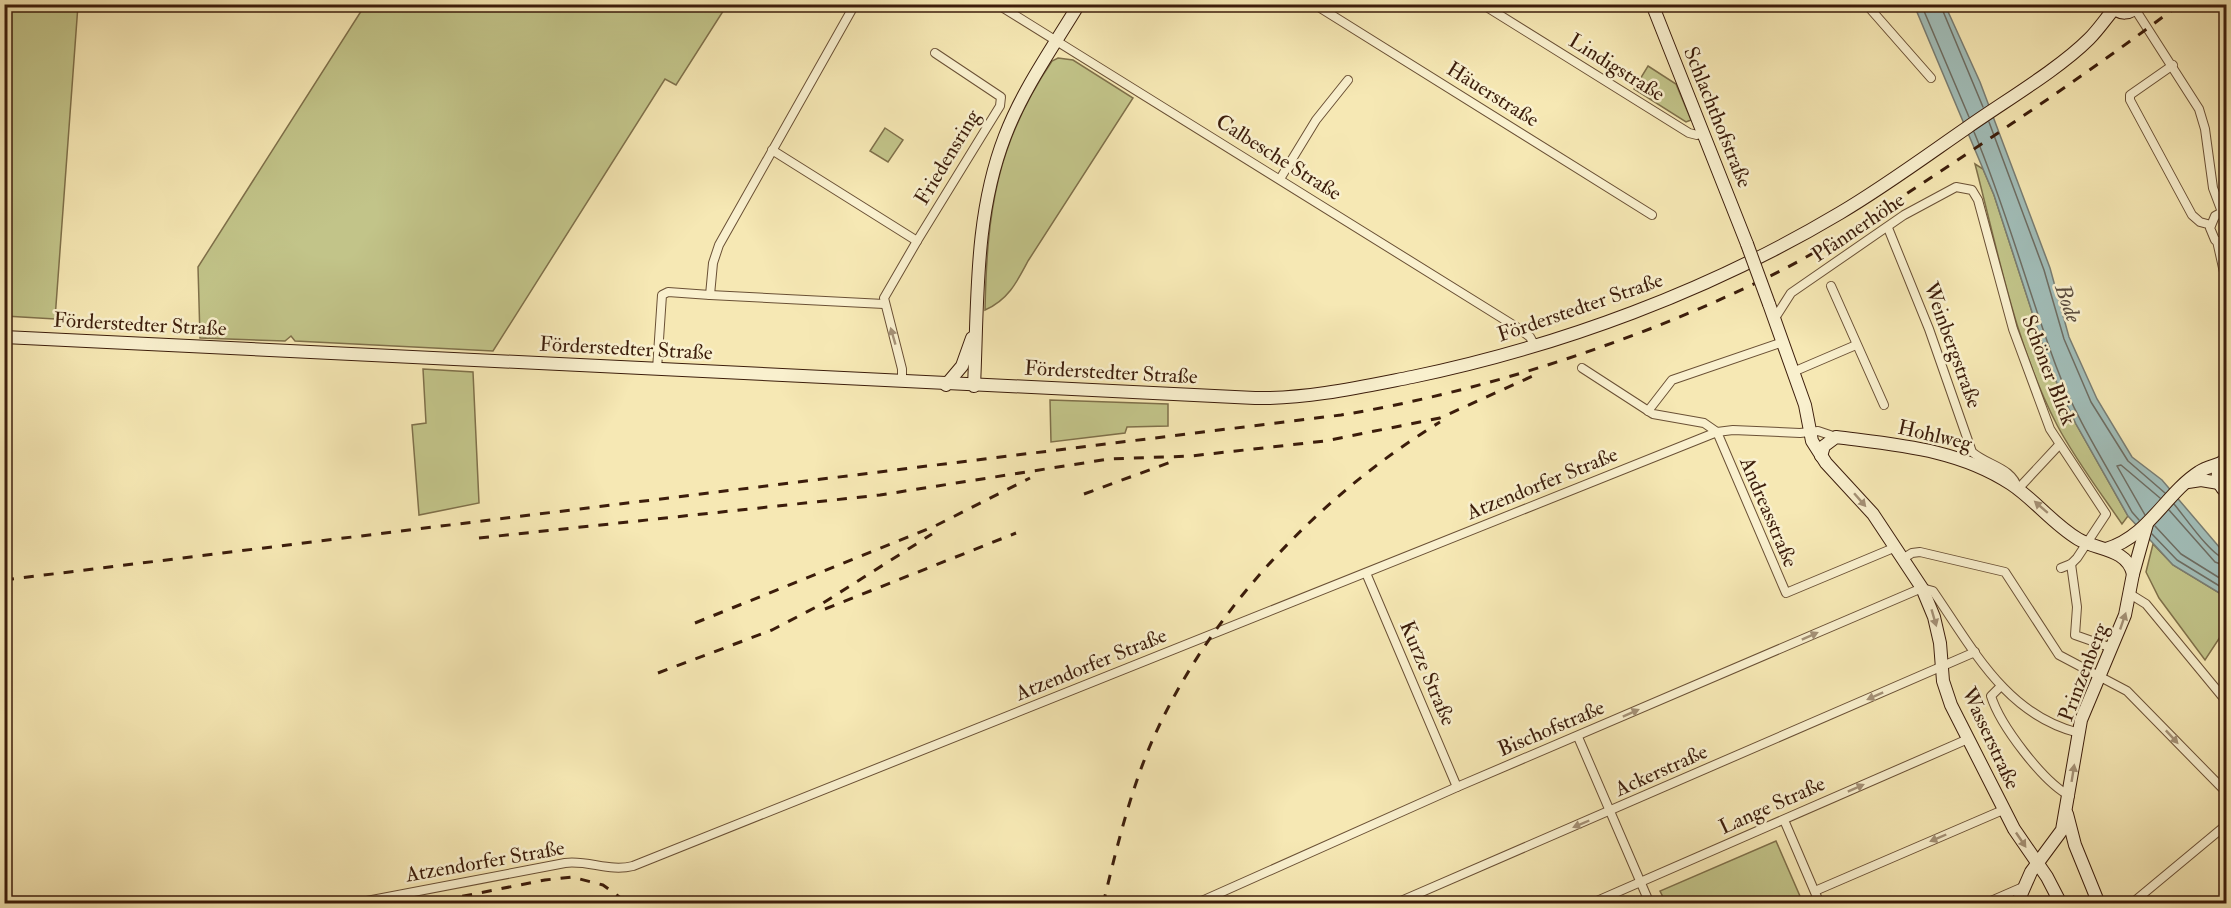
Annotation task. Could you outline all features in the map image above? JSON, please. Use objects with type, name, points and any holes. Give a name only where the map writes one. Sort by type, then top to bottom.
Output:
[{"type":"main road","points":[[974,386],[979,251],[990,180],[1012,118],[1079,4]]},
{"type":"main road","name":"Schlachthofstraße","points":[[1652,4],[1775,318]]},
{"type":"main road","points":[[2113,7],[2124,13],[2137,7]]},
{"type":"main road","name":"Förderstedter Straße","points":[[4,337],[946,385],[1282,398],[1387,382],[1535,346],[1663,300],[1773,250],[1860,201],[2015,94],[2085,43],[2113,7]]},
{"type":"main road","points":[[1775,318],[1810,431]]},
{"type":"main road","points":[[946,385],[962,366],[969,340],[976,333]]},
{"type":"main road","name":"Wasserstraße","points":[[1810,431],[1812,441],[1821,456],[1873,514],[1922,588],[1938,634],[1941,668],[1951,705],[2003,810],[2061,903]]},
{"type":"main road","points":[[1821,456],[1824,446],[1836,437]]},
{"type":"main road","name":"Hohlweg","points":[[1836,437],[1923,448],[1949,455],[1993,473],[2018,489],[2069,533],[2126,560],[2133,574]]},
{"type":"main road","points":[[2106,549],[2137,539],[2147,524],[2199,472],[2224,461]]},
{"type":"main road","points":[[2223,488],[2217,472],[2224,461]]},
{"type":"main road","points":[[2186,485],[2200,480],[2223,488]]},
{"type":"main road","name":"Prinzenberg","points":[[2017,903],[2037,863],[2062,830],[2070,796],[2079,733],[2086,706],[2112,648],[2130,594],[2137,539]]},
{"type":"main road","points":[[2067,813],[2076,845],[2099,903]]},
{"type":"street","points":[[711,295],[713,263],[719,245],[855,4]]},
{"type":"street","name":"Calbesche Straße","points":[[997,4],[1518,328],[1530,337],[1535,346]]},
{"type":"street","name":"Häuerstraße","points":[[1314,4],[1652,215]]},
{"type":"street","name":"Lindigstraße","points":[[1482,4],[1689,133],[1695,135],[1703,132]]},
{"type":"street","points":[[1866,4],[1930,78]]},
{"type":"street","points":[[2137,7],[2202,115],[2213,188],[2224,211],[2215,216],[2211,225],[2212,236],[2217,241],[2226,244]]},
{"type":"street","name":"Friedensring","points":[[884,304],[884,298],[917,241],[1000,105],[1001,97],[935,53]]},
{"type":"street","points":[[2173,65],[2130,95],[2137,113],[2192,215],[2200,222],[2211,225]]},
{"type":"street","points":[[1280,179],[1316,120],[1348,80]]},
{"type":"street","points":[[772,150],[917,241]]},
{"type":"street","name":"Pfännerhöhe","points":[[1775,318],[1791,293],[1904,215],[1953,188],[1967,187],[1974,192]]},
{"type":"street","name":"Schöner Blick","points":[[1974,192],[2018,345],[2059,445],[2106,514],[2086,543]]},
{"type":"street","name":"Weinbergstraße","points":[[1888,228],[1929,329],[1972,452],[2009,473],[2016,479],[2018,489]]},
{"type":"street","points":[[2217,241],[2226,281]]},
{"type":"street","points":[[1831,286],[1884,405]]},
{"type":"street","points":[[657,369],[662,295],[668,292],[884,304],[902,369],[902,382]]},
{"type":"street","points":[[1648,411],[1672,380],[1783,342]]},
{"type":"street","points":[[1793,372],[1856,345]]},
{"type":"street","points":[[1582,368],[1648,411],[1704,423],[1717,432]]},
{"type":"street","name":"Atzendorfer Straße","points":[[351,903],[565,863],[580,862],[612,869],[633,866],[1717,432],[1733,430],[1818,431],[1836,437]]},
{"type":"street","name":"Andreasstraße","points":[[1717,432],[1786,593],[1900,553]]},
{"type":"street","points":[[2018,489],[2059,445]]},
{"type":"street","points":[[2061,568],[2071,564],[2086,543]]},
{"type":"street","points":[[1900,553],[1920,552],[2005,572],[2059,655],[2132,695],[2226,792]]},
{"type":"street","points":[[2071,564],[2077,607],[2075,634],[2112,648]]},
{"type":"street","name":"Kurze Straße","points":[[1366,573],[1457,787]]},
{"type":"street","points":[[1922,588],[1933,591],[2000,687],[2048,722],[2079,733]]},
{"type":"street","name":"Bischofstraße","points":[[1195,903],[1457,787],[1922,588]]},
{"type":"street","points":[[2130,594],[2146,604],[2226,701]]},
{"type":"street","name":"Ackerstraße","points":[[1394,903],[1975,652]]},
{"type":"street","points":[[2000,687],[1991,696],[2008,728],[2050,780],[2070,796]]},
{"type":"street","points":[[1578,737],[1650,903]]},
{"type":"street","name":"Lange Straße","points":[[1590,903],[1968,739]]},
{"type":"street","points":[[1815,891],[2003,810]]},
{"type":"street","points":[[1784,820],[1820,903]]},
{"type":"street","points":[[2131,903],[2226,825]]},
{"type":"street","points":[[1984,903],[2023,887]]},
{"type":"green space","points":[[4,5],[78,5],[55,319],[5,316]]},
{"type":"green space","points":[[365,5],[727,5],[676,85],[665,79],[493,351],[295,341],[291,336],[285,341],[200,338],[198,267]]},
{"type":"green space","points":[[1058,58],[1073,60],[1133,98],[1016,283],[1006,296],[985,310],[988,241],[998,180],[1018,121],[1052,61]]},
{"type":"green space","points":[[1648,66],[1676,84],[1691,120],[1686,122],[1634,89]]},
{"type":"green space","points":[[885,128],[903,140],[888,162],[870,151]]},
{"type":"green space","points":[[1975,164],[1983,169],[1994,195],[2051,370],[2076,424],[2128,516],[2122,524],[2072,450],[2042,394],[2009,297]]},
{"type":"green space","points":[[423,369],[473,372],[479,503],[419,515],[412,425],[426,423]]},
{"type":"green space","points":[[1050,400],[1168,404],[1168,426],[1127,427],[1125,433],[1051,442]]},
{"type":"green space","points":[[2153,544],[2173,565],[2226,597],[2226,628],[2205,660],[2159,598],[2146,572]]},
{"type":"green space","points":[[1776,841],[1803,903],[1666,903],[1660,891]]},
{"type":"water","points":[[1914,5],[1945,5],[1980,82],[2050,268],[2069,337],[2097,399],[2132,457],[2162,480],[2226,555],[2226,597],[2173,565],[2128,516],[2076,424],[2051,370],[1994,195]]},
{"type":"railway","points":[[4,580],[1341,415],[1397,405],[1512,376],[1626,338],[1681,316],[1735,293],[1824,247],[1997,134],[2180,4]]},
{"type":"railway","points":[[479,538],[880,495],[1109,459],[1191,456],[1325,441],[1440,418],[1535,375]]},
{"type":"railway","points":[[1103,904],[1127,813],[1149,747],[1183,680],[1211,636],[1278,554],[1316,517],[1355,482],[1397,450],[1440,422]]},
{"type":"railway","points":[[1084,494],[1171,462]]},
{"type":"railway","points":[[695,623],[935,526],[1030,478]]},
{"type":"railway","points":[[825,609],[1016,533]]},
{"type":"railway","points":[[658,673],[772,630],[820,605],[932,534]]},
{"type":"railway","points":[[423,904],[545,880],[572,877],[603,885],[629,904]]},
{"type":"railway","points":[[1115,904],[1116,898]]},
{"type":"water label","name":"Bode","points":[[2069,303]]}]
